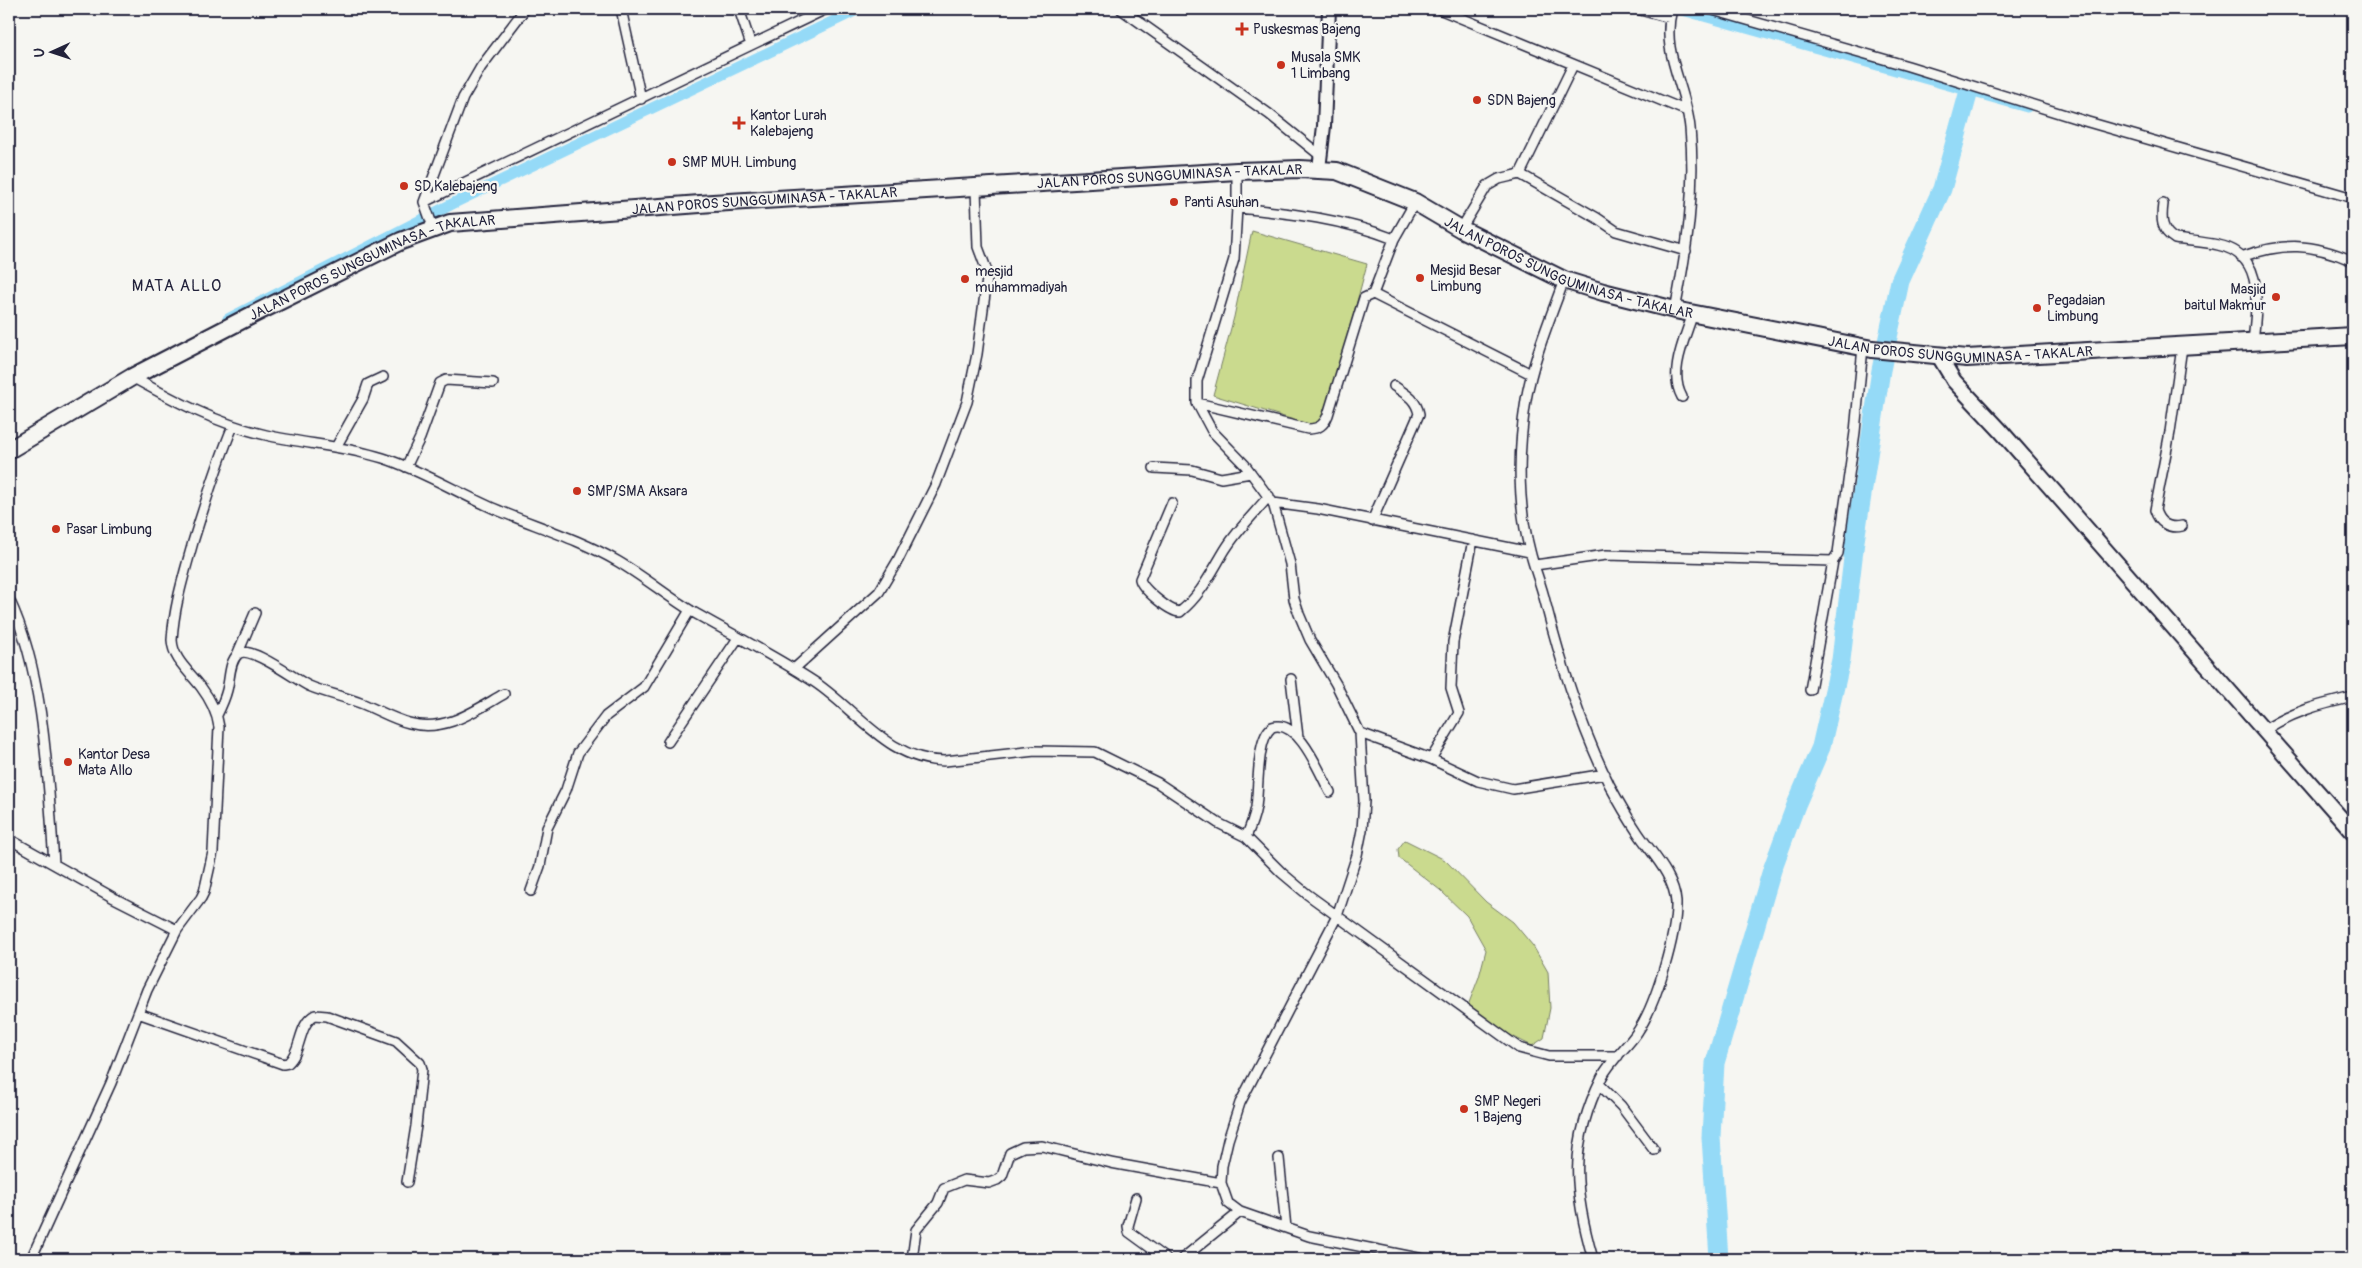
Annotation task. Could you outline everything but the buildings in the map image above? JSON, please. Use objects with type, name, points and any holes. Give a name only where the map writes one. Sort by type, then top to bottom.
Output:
[{"type":"highway","name":"JALAN POROS SUNGGUMINASA - TAKALAR","points":[[9,450],[132,377],[431,222],[917,191],[976,189],[1042,182],[1237,171],[1320,163],[1415,202],[1461,229],[1564,280],[1675,310],[1874,349],[1939,356],[2001,357],[2353,336]]},
{"type":"main road","points":[[1939,356],[1954,381],[2014,445],[2263,732],[2353,832]]},
{"type":"street","points":[[431,222],[424,204],[463,98],[481,67],[525,9]]},
{"type":"street","points":[[621,9],[640,99]]},
{"type":"street","points":[[739,9],[750,44]]},
{"type":"street","points":[[424,204],[750,44],[826,9]]},
{"type":"street","points":[[1122,9],[1269,114],[1320,163]]},
{"type":"street","points":[[1320,163],[1329,9]]},
{"type":"street","points":[[1439,9],[1687,111]]},
{"type":"street","points":[[1637,9],[1671,14],[1667,38],[1690,126],[1693,194],[1686,250],[1675,310]]},
{"type":"street","points":[[1709,9],[1908,66],[2088,122],[2353,198]]},
{"type":"street","points":[[1520,174],[1573,65]]},
{"type":"street","points":[[1237,171],[1234,259],[1197,381],[1197,403],[1212,431],[1251,473],[1271,499],[1290,564],[1294,599],[1299,614],[1310,640],[1336,684],[1360,734],[1363,773],[1362,830],[1358,856],[1337,916],[1240,1103],[1228,1140],[1222,1166],[1221,1183],[1228,1203],[1240,1212],[1310,1236],[1423,1259]]},
{"type":"street","points":[[1461,229],[1487,186],[1499,179],[1520,174],[1616,231],[1686,250]]},
{"type":"street","points":[[794,669],[879,592],[894,568],[936,484],[958,431],[976,361],[987,278],[987,271],[978,247],[976,189]]},
{"type":"street","points":[[1197,403],[1308,428],[1320,427],[1325,423],[1364,298],[1373,294],[1394,239],[1415,202]]},
{"type":"street","points":[[2162,204],[2161,217],[2163,227],[2169,235],[2175,239],[2219,245],[2234,250],[2249,266],[2256,287],[2253,343]]},
{"type":"street","points":[[1237,208],[1320,217],[1371,230],[1394,239]]},
{"type":"street","points":[[2242,257],[2263,250],[2309,246],[2325,249],[2353,261]]},
{"type":"street","points":[[1564,280],[1531,374],[1521,436],[1520,500],[1530,552],[1564,672],[1604,774],[1631,822],[1668,876],[1675,893],[1676,903],[1675,921],[1652,1003],[1637,1033],[1604,1074],[1588,1111],[1580,1137],[1577,1161],[1579,1205],[1593,1259]]},
{"type":"street","points":[[1373,294],[1531,374]]},
{"type":"street","points":[[1682,397],[1677,386],[1676,371],[1693,313]]},
{"type":"street","points":[[2182,347],[2170,432],[2155,504],[2157,516],[2162,523],[2172,527],[2182,526]]},
{"type":"street","points":[[1810,690],[1833,561],[1838,553],[1851,468],[1874,349]]},
{"type":"street","points":[[132,377],[179,403],[232,426],[266,435],[373,456],[406,466],[493,508],[604,554],[647,579],[690,610],[794,669],[829,692],[879,735],[899,749],[917,757],[931,761],[945,761],[1036,752],[1095,752],[1158,783],[1218,823],[1246,837],[1282,873],[1337,916],[1519,1048],[1549,1056],[1618,1056]]},
{"type":"street","points":[[336,448],[363,399],[368,384],[383,377]]},
{"type":"street","points":[[406,466],[420,438],[440,383],[446,380],[493,383]]},
{"type":"street","points":[[1372,521],[1419,414],[1411,397],[1394,386]]},
{"type":"street","points":[[31,1259],[115,1076],[150,983],[177,930],[201,898],[213,852],[220,737],[217,714],[201,686],[177,657],[172,647],[172,640],[178,598],[184,575],[218,461],[232,426]]},
{"type":"street","points":[[1154,468],[1192,470],[1221,478],[1251,473]]},
{"type":"street","points":[[1271,499],[1530,552]]},
{"type":"street","points":[[1172,503],[1140,579],[1142,586],[1167,607],[1180,612],[1207,582],[1225,549],[1239,530],[1271,499]]},
{"type":"street","points":[[1431,759],[1459,713],[1451,688],[1453,642],[1473,540]]},
{"type":"street","points":[[1535,565],[1606,555],[1833,561]]},
{"type":"street","points":[[9,599],[22,628],[36,693],[52,808],[54,863]]},
{"type":"street","points":[[531,891],[540,866],[547,828],[566,790],[578,753],[606,716],[644,686],[690,610]]},
{"type":"street","points":[[217,714],[227,691],[231,668],[255,613]]},
{"type":"street","points":[[668,742],[738,638]]},
{"type":"street","points":[[237,654],[242,652],[253,653],[307,685],[341,695],[421,726],[440,725],[460,720],[504,694]]},
{"type":"street","points":[[1291,679],[1298,737],[1330,792]]},
{"type":"street","points":[[2263,732],[2280,721],[2310,707],[2353,697]]},
{"type":"street","points":[[1246,837],[1256,810],[1259,767],[1267,730],[1280,726],[1298,737]]},
{"type":"street","points":[[1360,734],[1431,759],[1478,781],[1513,789],[1604,774]]},
{"type":"street","points":[[9,839],[114,898],[177,930]]},
{"type":"street","points":[[138,1013],[283,1064],[288,1063],[295,1055],[307,1023],[315,1015],[328,1016],[396,1041],[422,1068],[412,1156],[407,1182]]},
{"type":"street","points":[[1600,1084],[1617,1100],[1654,1150]]},
{"type":"street","points":[[912,1259],[916,1230],[938,1203],[944,1188],[964,1180],[989,1183],[997,1180],[1002,1176],[1010,1153],[1023,1147],[1042,1146],[1111,1163],[1221,1183]]},
{"type":"street","points":[[1279,1158],[1286,1228]]},
{"type":"street","points":[[1136,1198],[1128,1226],[1129,1232],[1166,1259]]},
{"type":"street","points":[[1182,1259],[1240,1212]]},
{"type":"green space","points":[[1252,231],[1367,264],[1323,429],[1213,395],[1234,317]]},
{"type":"green space","points":[[1405,840],[1445,860],[1486,902],[1513,922],[1533,946],[1548,972],[1550,1008],[1544,1038],[1532,1046],[1490,1025],[1467,1008],[1479,977],[1486,950],[1467,916],[1440,890],[1399,858],[1398,849]]},
{"type":"waterway","points":[[228,319],[456,202],[859,9]]},
{"type":"waterway","points":[[1679,9],[2027,107]]},
{"type":"waterway","points":[[1719,1259],[1711,1137],[1715,1063],[1772,870],[1796,805],[1821,747],[1841,660],[1855,541],[1881,370],[1900,281],[1942,189],[1969,91]]},
{"type":"place","name":"Puskesmas Bajeng","points":[[1242,29]]},
{"type":"place","name":"Musala SMK 1 Limbang","points":[[1281,65]]},
{"type":"place","name":"SDN Bajeng","points":[[1477,100]]},
{"type":"place","name":"Kantor Lurah Kalebajeng","points":[[739,123]]},
{"type":"place","name":"SMP MUH. Limbung","points":[[672,162]]},
{"type":"place","name":"SD Kalebajeng","points":[[404,186]]},
{"type":"place","name":"Panti Asuhan","points":[[1174,202]]},
{"type":"place","name":"Mesjid Besar Limbung","points":[[1420,278]]},
{"type":"place","name":"mesjid muhammadiyah","points":[[965,279]]},
{"type":"place","name":"Masjid baitul Makmur","points":[[2276,297]]},
{"type":"place","name":"Pegadaian Limbung","points":[[2037,308]]},
{"type":"place","name":"SMP/SMA Aksara","points":[[577,491]]},
{"type":"place","name":"Pasar Limbung","points":[[56,529]]},
{"type":"place","name":"Kantor Desa Mata Allo","points":[[68,762]]},
{"type":"place","name":"SMP Negeri 1 Bajeng","points":[[1464,1109]]},
{"type":"district","name":"MATA ALLO","points":[[177,286]]}]
